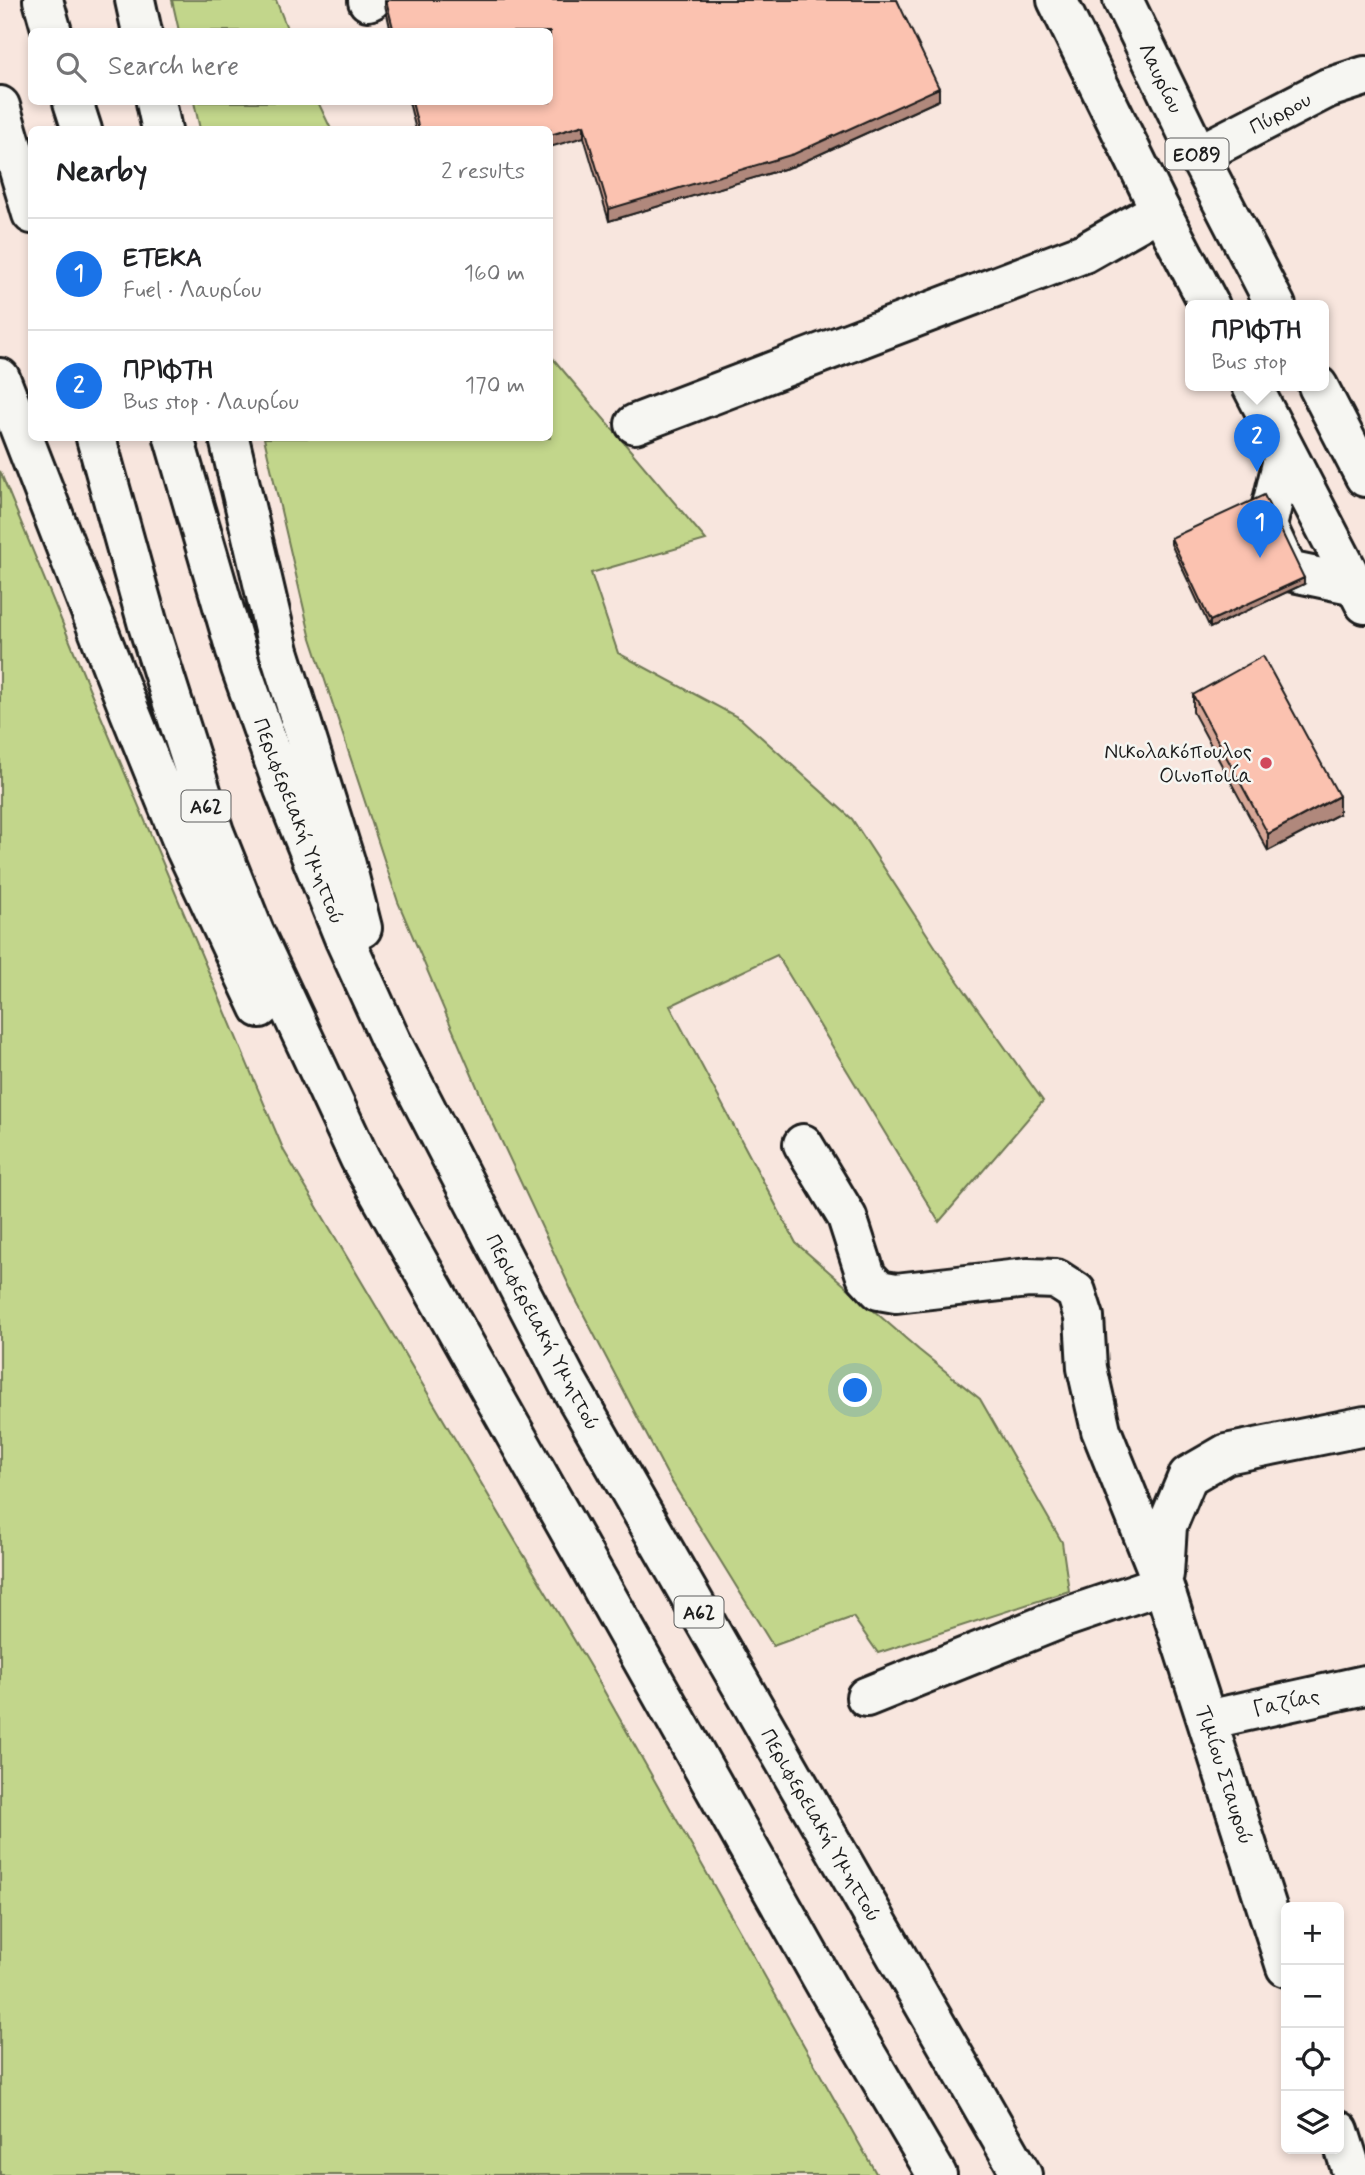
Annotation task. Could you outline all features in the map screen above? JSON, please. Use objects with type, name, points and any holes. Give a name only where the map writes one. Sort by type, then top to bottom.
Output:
[{"type":"main road","points":[[43,0],[51,28]]},
{"type":"main road","points":[[135,0],[141,28]]},
{"type":"main road","name":"ΕΟ89","points":[[1057,0],[1207,300]]},
{"type":"main road","name":"Λαυρίου","points":[[1123,0],[1198,155],[1273,300]]},
{"type":"main road","name":"Πύρρου","points":[[1198,155],[1328,88],[1365,76]]},
{"type":"main road","points":[[74,105],[81,126]]},
{"type":"main road","points":[[157,105],[161,126]]},
{"type":"main road","points":[[0,106],[28,200]]},
{"type":"main road","points":[[635,424],[1084,253],[1160,210]]},
{"type":"main road","points":[[0,379],[130,712],[192,862],[265,1019],[360,1159]]},
{"type":"main road","points":[[1255,391],[1360,594]]},
{"type":"main road","points":[[1321,391],[1365,477]]},
{"type":"main road","name":"Α62","points":[[97,441],[148,625],[214,832],[254,932],[360,1159],[828,1989],[937,2175]]},
{"type":"main road","name":"Περιφερειακή Υμηττού","points":[[175,441],[241,668],[284,789],[345,940],[391,1041],[566,1381],[1022,2175]]},
{"type":"main road","points":[[230,441],[278,651],[345,861],[391,1041]]},
{"type":"main road","points":[[1285,451],[1266,526],[1289,571],[1360,594]]},
{"type":"main road","name":"Τιμίου Σταυρού","points":[[803,1144],[847,1217],[866,1276],[879,1290],[896,1293],[1028,1278],[1056,1279],[1076,1292],[1084,1317],[1087,1368],[1101,1430],[1163,1584],[1285,1965]]},
{"type":"main road","points":[[866,1697],[1060,1619],[1163,1584],[1167,1526],[1188,1476],[1226,1454],[1365,1426]]},
{"type":"main road","name":"Γαζίας","points":[[1208,1720],[1365,1685]]},
{"type":"main road","points":[[1344,2147],[1353,2175]]},
{"type":"green space","points":[[172,0],[276,0],[287,28],[178,28]]},
{"type":"green space","points":[[195,105],[319,105],[330,126],[199,126]]},
{"type":"green space","points":[[553,359],[706,540],[591,573],[618,653],[741,719],[852,819],[953,974],[1043,1101],[939,1222],[777,955],[670,1006],[796,1243],[980,1399],[1062,1542],[1069,1591],[878,1653],[853,1617],[773,1646],[667,1474],[574,1296],[487,1110],[398,902],[310,635],[265,441],[553,441]]},
{"type":"green space","points":[[0,471],[284,1151],[595,1675],[877,2175],[0,2175]]},
{"type":"building","points":[[386,0],[897,0],[939,88],[794,154],[609,209],[584,125],[553,134],[553,126],[418,126],[413,105],[553,105],[553,28],[393,28]]},
{"type":"building","points":[[1264,495],[1304,578],[1210,621],[1171,538]]},
{"type":"building","name":"Νικολακόπουλος Οινοποιία","points":[[1263,656],[1339,796],[1268,834],[1193,695]]},
{"type":"place","name":"ΠΡΙΦΤΗ","points":[[1257,472]]},
{"type":"place","name":"ΕΤΕΚΑ","points":[[1260,558]]},
{"type":"place","name":"Νικολακόπουλος Οινοποιία","points":[[1266,763]]}]
